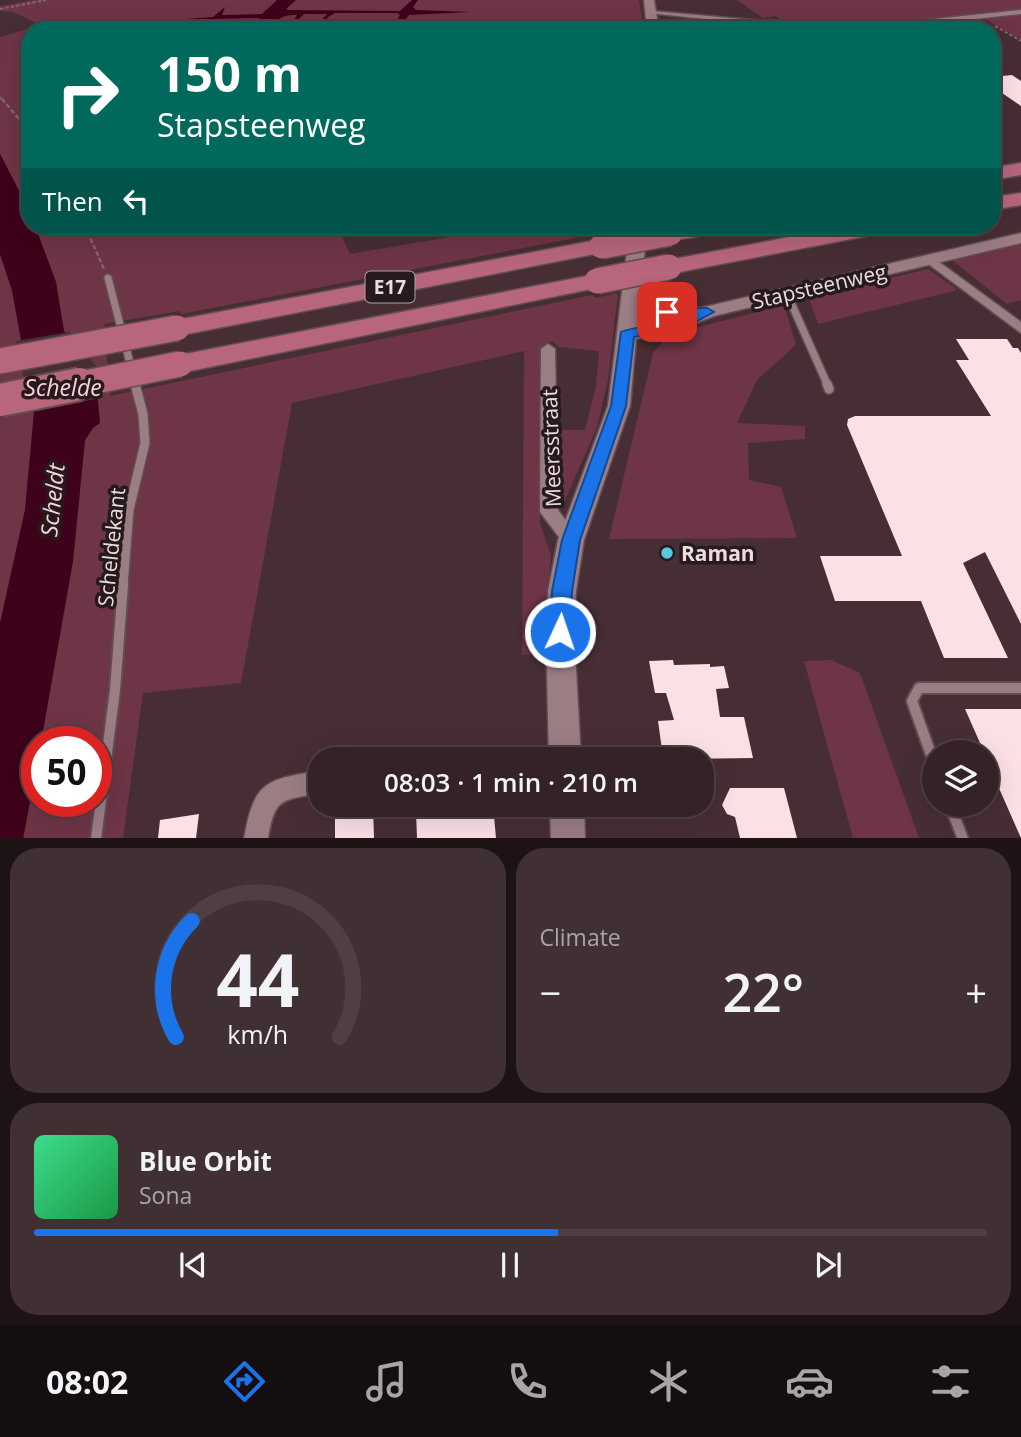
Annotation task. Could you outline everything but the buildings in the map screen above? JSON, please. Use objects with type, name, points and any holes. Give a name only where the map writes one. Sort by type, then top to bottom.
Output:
[{"type":"highway","points":[[1001,172],[1021,169]]},
{"type":"highway","points":[[1001,202],[1021,199]]},
{"type":"highway","name":"E17","points":[[0,361],[660,235]]},
{"type":"highway","name":"E17","points":[[0,400],[834,235]]},
{"type":"main road","points":[[649,0],[652,21]]},
{"type":"main road","name":"Meersstraat","points":[[565,747],[560,632],[562,591],[571,540],[619,406],[637,235]]},
{"type":"main road","name":"Stapsteenweg","points":[[629,320],[640,334],[683,323],[707,312],[1021,238]]},
{"type":"main road","points":[[567,817],[568,838]]},
{"type":"street","points":[[941,21],[1021,12]]},
{"type":"street","points":[[652,13],[731,21]]},
{"type":"street","points":[[931,260],[1021,329]]},
{"type":"street","name":"Meersstraat","points":[[548,349],[549,512],[571,540]]},
{"type":"street","points":[[256,838],[261,808],[276,790],[308,784]]},
{"type":"lane","name":"Scheldekant","points":[[96,838],[115,690],[129,510],[145,443],[143,414],[108,278]]},
{"type":"lane","points":[[781,294],[792,305],[829,389]]},
{"type":"lane","points":[[926,740],[912,701],[919,688],[1021,688]]},
{"type":"lane","points":[[954,817],[962,838]]},
{"type":"path","points":[[0,9],[47,0]]},
{"type":"path","points":[[977,17],[984,21]]},
{"type":"path","points":[[1001,30],[1021,41]]},
{"type":"path","points":[[0,97],[21,121]]},
{"type":"path","points":[[89,235],[108,278]]},
{"type":"shaded area","points":[[33,0],[639,0],[642,21],[32,21],[13,12],[0,11],[0,6]]},
{"type":"shaded area","points":[[737,0],[1021,0],[1021,11],[931,21],[789,21],[776,16],[763,18]]},
{"type":"shaded area","points":[[1021,13],[1021,40],[1001,28],[1001,21],[989,21],[982,17]]},
{"type":"shaded area","points":[[21,31],[21,195],[0,154],[0,37]]},
{"type":"shaded area","points":[[38,235],[341,235],[350,254],[463,235],[591,235],[181,314],[180,311],[104,324],[110,396],[592,295],[595,298],[618,293],[608,380],[597,427],[562,507],[557,507],[557,430],[585,430],[596,386],[599,351],[559,347],[552,341],[541,347],[540,524],[551,555],[542,654],[522,655],[524,351],[292,403],[241,683],[143,693],[123,838],[23,838],[27,817],[112,817],[112,726],[44,726],[73,561],[85,440],[93,428],[95,370],[64,331],[56,282]]},
{"type":"shaded area","points":[[1021,244],[1021,300],[1007,304],[952,260]]},
{"type":"shaded area","points":[[0,254],[12,290],[34,412],[25,510],[0,623]]},
{"type":"shaded area","points":[[928,269],[958,290],[818,324],[809,298]]},
{"type":"shaded area","points":[[784,305],[796,345],[757,380],[737,423],[805,426],[805,439],[748,443],[749,480],[781,487],[797,538],[609,539],[653,353],[671,334]]},
{"type":"shaded area","points":[[831,660],[860,673],[919,838],[853,838],[804,661]]},
{"type":"water","points":[[277,0],[296,0],[286,9],[289,10],[400,11],[412,0],[418,0],[413,7],[416,10],[471,12],[409,15],[405,21],[396,21],[400,15],[397,13],[335,13],[325,21],[321,21],[327,14],[304,14],[297,21],[294,21],[297,15],[277,21],[261,21],[258,18],[172,20],[213,17],[225,7],[222,15],[262,14]]},
{"type":"water","name":"Schelde","points":[[0,154],[21,194],[21,235],[38,235],[56,282],[64,331],[95,370],[100,423],[85,440],[73,561],[44,726],[21,726],[21,817],[27,817],[23,838],[0,838],[0,623],[25,510],[34,412],[12,290],[0,254]]},
{"type":"pier","points":[[69,332],[98,368],[101,398],[31,412],[16,341]]},
{"type":"place","name":"Raman","points":[[667,553]]},
{"type":"route","points":[[560,632],[562,591],[571,540],[584,497],[619,406],[628,332],[640,334],[683,323],[707,312],[667,312]]},
{"type":"water label","name":"Scheldt","points":[[52,500]]}]
